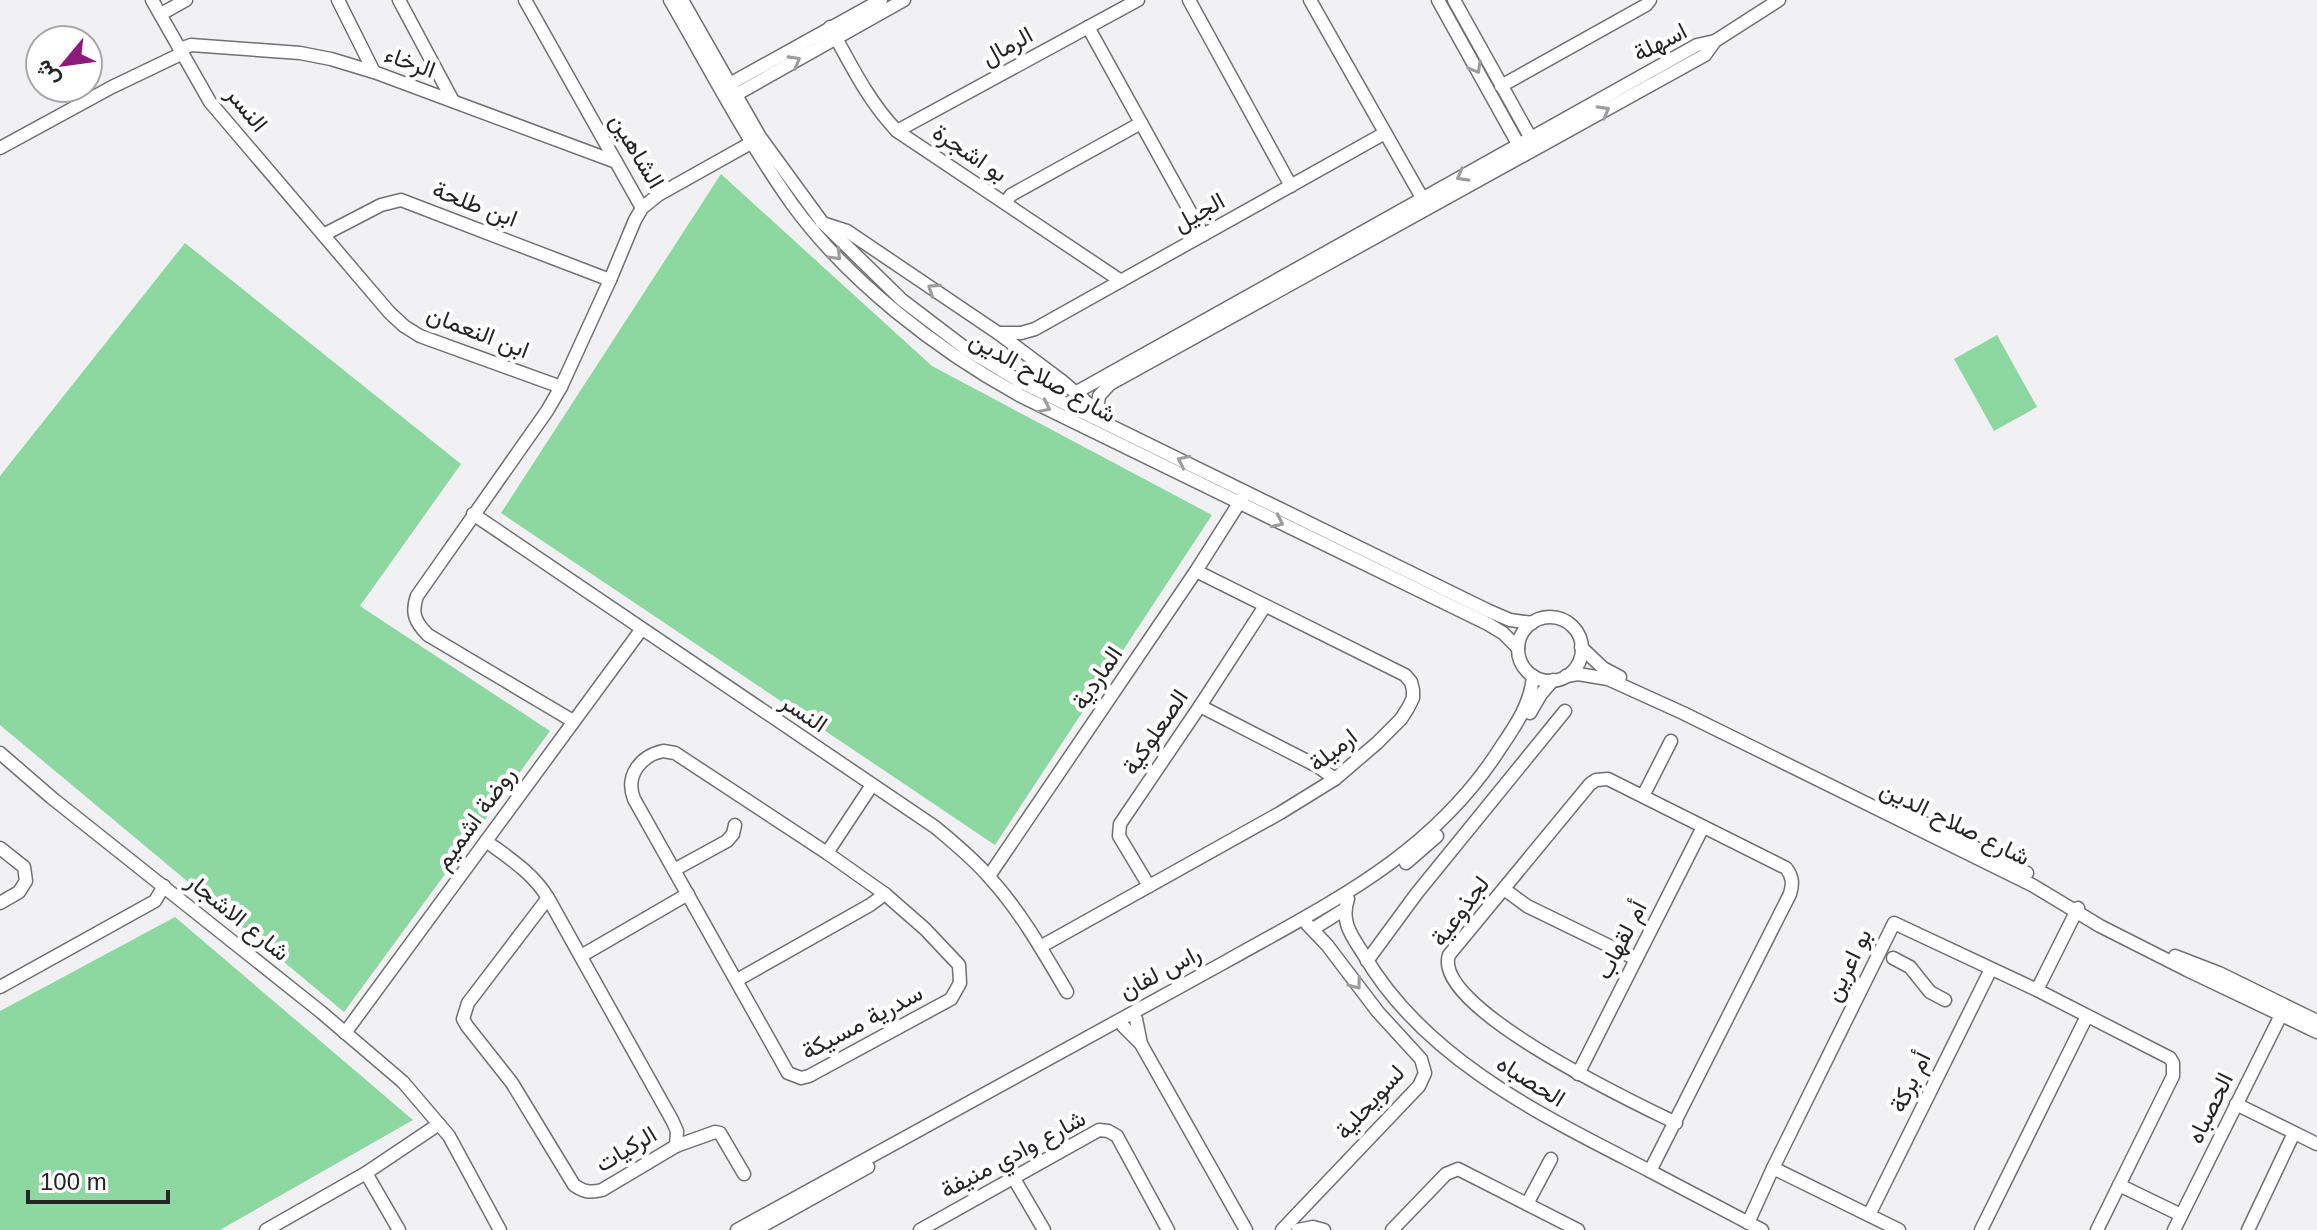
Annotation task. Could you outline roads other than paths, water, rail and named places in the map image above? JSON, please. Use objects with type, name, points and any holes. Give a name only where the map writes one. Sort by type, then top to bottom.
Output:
[{"type":"street","name":"النسر","points":[[152,0],[210,102],[325,234]]},
{"type":"street","points":[[161,14],[186,0]]},
{"type":"street","points":[[338,0],[374,72]]},
{"type":"street","points":[[399,0],[453,101]]},
{"type":"street","name":"الشاهين","points":[[525,0],[642,208],[658,195],[756,140]]},
{"type":"street","name":"شارع صلاح الدين","points":[[670,0],[729,92]]},
{"type":"street","name":"شارع صلاح الدين","points":[[682,0],[756,140],[817,226],[957,343],[1020,388],[1243,497],[1489,611],[1510,620],[1532,623]]},
{"type":"street","points":[[729,92],[833,32],[881,0]]},
{"type":"street","points":[[833,32],[904,0]]},
{"type":"street","name":"الرمال","points":[[897,131],[1138,0]]},
{"type":"street","points":[[1189,0],[1291,186]]},
{"type":"street","points":[[1310,0],[1425,203]]},
{"type":"street","points":[[1438,0],[1453,7],[1501,86],[1527,147]]},
{"type":"street","points":[[1453,7],[1471,0]]},
{"type":"street","points":[[1501,86],[1650,0]]},
{"type":"street","name":"اسهلة","points":[[1075,393],[1527,147],[1705,55],[1715,41],[1779,0]]},
{"type":"street","points":[[1453,7],[1527,147]]},
{"type":"street","points":[[1088,27],[1203,235]]},
{"type":"street","name":"بو اشجرة","points":[[833,32],[867,93],[897,131],[1121,281]]},
{"type":"street","name":"الرخاء","points":[[0,148],[191,45],[300,53],[374,72],[616,162]]},
{"type":"street","points":[[1005,203],[1011,195],[1141,123]]},
{"type":"street","name":"الجيل","points":[[998,333],[1021,333],[1035,329],[1385,133]]},
{"type":"street","name":"ابن طلحة","points":[[325,234],[381,205],[401,200],[610,280]]},
{"type":"street","name":"اسهلة","points":[[1097,411],[1099,396],[1110,384],[1425,203]]},
{"type":"street","points":[[573,721],[428,635],[414,618],[413,607],[417,596],[561,387],[642,208]]},
{"type":"street","name":"شارع صلاح الدين","points":[[817,226],[847,231],[998,333],[1062,381],[1113,427]]},
{"type":"street","name":"ابن النعمان","points":[[325,234],[404,326],[437,343],[561,387]]},
{"type":"street","points":[[1031,357],[1029,342],[1035,329]]},
{"type":"street","points":[[1020,388],[1033,378],[1062,381]]},
{"type":"street","name":"شارع صلاح الدين","points":[[1020,388],[1113,427],[1488,624],[1518,648]]},
{"type":"street","name":"الماردية","points":[[989,876],[1243,497]]},
{"type":"street","name":"النسر","points":[[473,514],[935,827],[989,876],[1040,947],[1067,992]]},
{"type":"street","name":"ارميلة","points":[[1040,947],[1335,779],[1401,719],[1413,698],[1411,682],[1405,675],[1196,571]]},
{"type":"street","name":"الصعلوكية","points":[[1149,886],[1119,836],[1120,824],[1265,606]]},
{"type":"street","points":[[1546,617],[1566,622],[1575,630],[1581,647],[1578,664],[1559,678],[1533,676],[1524,667],[1518,648],[1522,634],[1532,623],[1546,617]]},
{"type":"street","name":"روضة اشميم","points":[[345,1033],[641,630]]},
{"type":"street","name":"شارع صلاح الدين","points":[[1581,647],[1611,672],[2035,877],[2057,890],[2077,910]]},
{"type":"street","name":"شارع صلاح الدين","points":[[1559,678],[1588,675],[1617,682],[2032,885],[2187,970],[2317,1021]]},
{"type":"street","name":"راس لفان","points":[[737,1230],[1238,955],[1393,863],[1440,823],[1476,784],[1521,716],[1529,698],[1533,676]]},
{"type":"street","name":"راس لفان","points":[[755,1230],[1310,926],[1398,869],[1423,850],[1481,789],[1541,694],[1559,678]]},
{"type":"street","points":[[1200,706],[1317,766],[1335,779]]},
{"type":"street","points":[[1367,961],[1417,893],[1565,711]]},
{"type":"street","points":[[1643,796],[1671,741]]},
{"type":"street","name":"سدرية مسيكة","points":[[663,751],[675,753],[827,853],[885,894],[925,929],[959,965],[960,983],[951,999],[801,1078],[788,1073],[630,790],[634,771],[646,757],[663,751]]},
{"type":"street","name":"شارع الاشجار","points":[[0,753],[403,1082],[453,1142],[500,1230]]},
{"type":"street","name":"لجذوعية","points":[[1650,1171],[1676,1123],[1793,885],[1786,868],[1608,779],[1596,780],[1446,962],[1457,987],[1493,1019],[1527,1043],[1578,1074],[1676,1123]]},
{"type":"street","points":[[827,853],[872,785]]},
{"type":"street","points":[[674,870],[727,841],[735,825]]},
{"type":"street","name":"أم لقهاب","points":[[1578,1074],[1703,827]]},
{"type":"street","name":"الركيات","points":[[486,841],[526,870],[540,885],[548,898],[581,956],[677,1131],[676,1146],[602,1190],[591,1192],[574,1185],[512,1083],[463,1019],[468,1003],[548,898]]},
{"type":"street","points":[[0,848],[24,867],[26,881],[19,892],[0,903]]},
{"type":"street","points":[[0,987],[155,901],[164,886]]},
{"type":"street","points":[[1504,889],[1527,906],[1636,959]]},
{"type":"street","points":[[581,956],[688,894]]},
{"type":"street","points":[[737,980],[885,894]]},
{"type":"street","name":"الحصباه","points":[[1347,904],[1346,923],[1382,982],[1417,1021],[1476,1072],[1561,1125],[1762,1230]]},
{"type":"street","points":[[2037,990],[2077,910]]},
{"type":"street","name":"بو اعرين","points":[[1748,1223],[1773,1168],[1887,954],[1894,923],[2165,1053],[2173,1063],[2173,1076],[2097,1230]]},
{"type":"street","name":"لسويحلية","points":[[1289,1229],[1422,1082],[1425,1073],[1423,1063],[1310,926]]},
{"type":"street","points":[[1887,954],[1910,967],[1930,992],[1945,1000]]},
{"type":"street","name":"أم بركة","points":[[1869,1215],[1991,969]]},
{"type":"street","name":"شارع صلاح الدين","points":[[2284,1010],[2317,1032]]},
{"type":"street","name":"الحصباه","points":[[2174,1230],[2284,1010]]},
{"type":"street","points":[[1981,1230],[2087,1016]]},
{"type":"street","points":[[1136,1019],[1141,1044]]},
{"type":"street","points":[[1123,1026],[1141,1044],[1246,1230]]},
{"type":"street","points":[[2236,1104],[2317,1144]]},
{"type":"street","points":[[266,1230],[366,1173],[439,1124]]},
{"type":"street","name":"شارع الاشجار","points":[[439,1124],[491,1230]]},
{"type":"street","name":"شارع وادي منيفة","points":[[921,1230],[1099,1130],[1117,1136],[1168,1230]]},
{"type":"street","points":[[676,1146],[707,1134],[720,1133],[744,1174]]},
{"type":"street","points":[[2248,1230],[2294,1133]]},
{"type":"street","points":[[1527,1204],[1551,1159]]},
{"type":"street","points":[[1773,1168],[1899,1230]]},
{"type":"street","points":[[1395,1229],[1446,1174],[1458,1169],[1578,1230]]},
{"type":"street","points":[[366,1173],[399,1230]]},
{"type":"street","points":[[1013,1177],[1044,1230]]},
{"type":"street","points":[[2119,1185],[2181,1215]]},
{"type":"street","points":[[1289,1229],[1313,1227],[1324,1230]]}]
